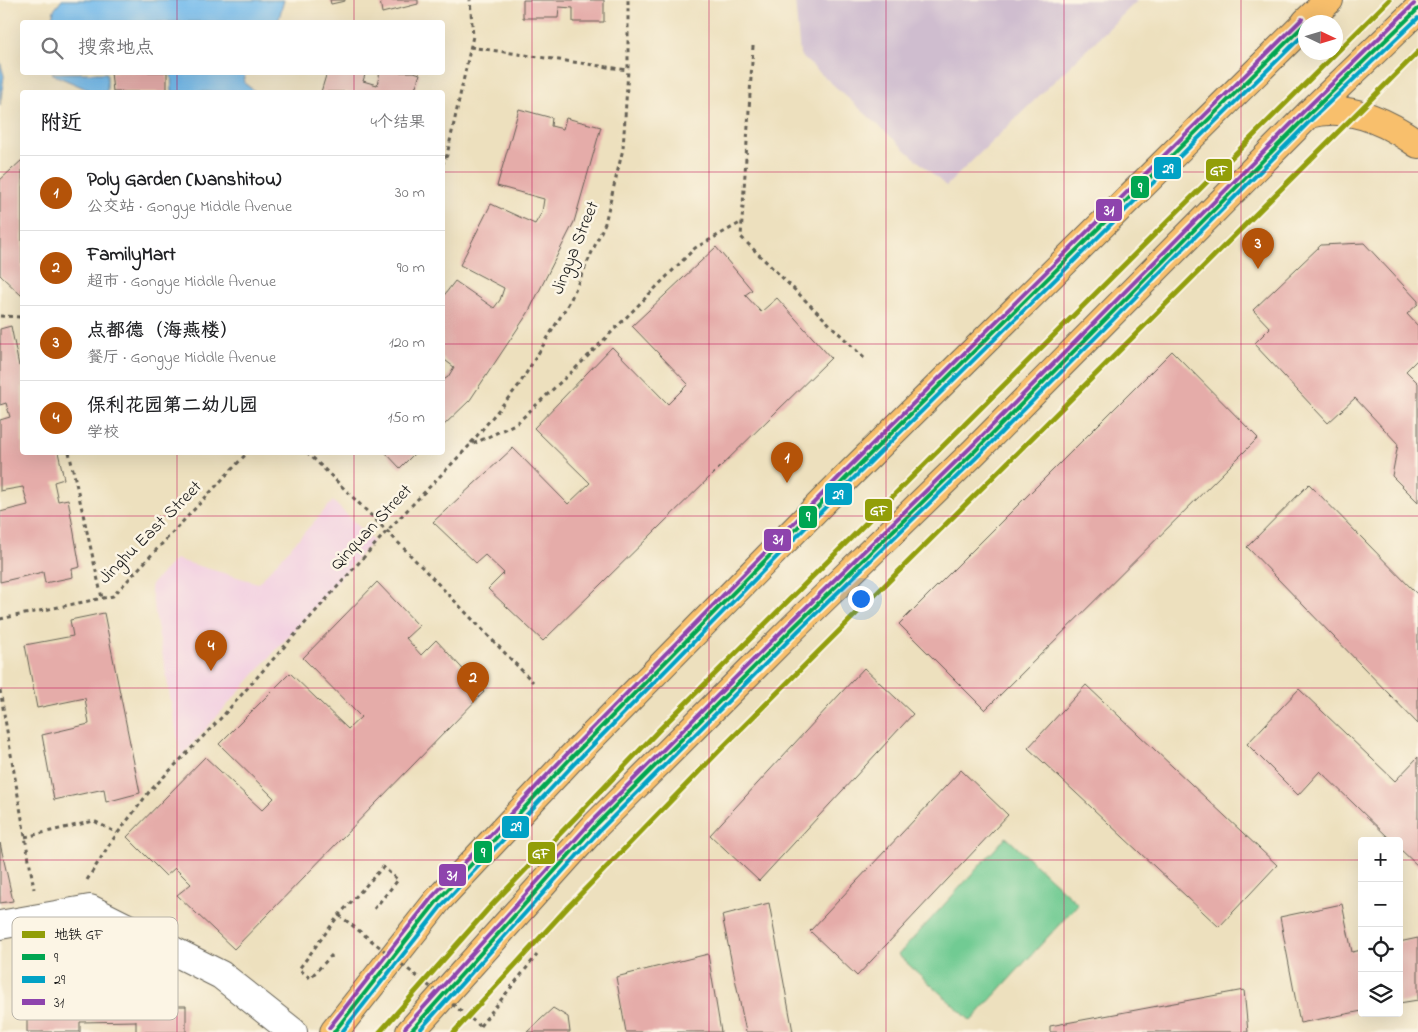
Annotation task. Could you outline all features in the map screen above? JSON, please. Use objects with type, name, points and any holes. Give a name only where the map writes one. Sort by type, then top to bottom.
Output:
[{"type":"main road","points":[[1314,15],[1329,0]]},
{"type":"main road","points":[[410,1032],[596,825],[794,627],[975,451],[1309,114],[1418,9]]},
{"type":"main road","points":[[334,1032],[438,900],[570,759],[850,474],[1298,31]]},
{"type":"main road","points":[[1309,114],[1322,110],[1350,111],[1387,126],[1418,144]]},
{"type":"street","points":[[45,917],[90,909],[106,917]]},
{"type":"street","points":[[178,953],[221,975],[293,1032]]},
{"type":"path","points":[[445,159],[473,36],[470,0]]},
{"type":"path","name":"Jingya Street","points":[[469,446],[519,385],[570,301],[606,223],[623,149],[628,70],[628,0]]},
{"type":"path","points":[[753,46],[741,237],[866,360]]},
{"type":"path","points":[[470,47],[628,70]]},
{"type":"path","name":"Qinquan Street","points":[[90,909],[86,881],[117,833],[149,792],[220,719],[387,531],[469,446],[517,423],[695,248],[742,222]]},
{"type":"path","points":[[0,316],[20,316]]},
{"type":"path","points":[[70,455],[102,598]]},
{"type":"path","name":"Jinghu East Street","points":[[0,619],[112,596],[245,455]]},
{"type":"path","points":[[310,455],[387,531],[533,682]]},
{"type":"path","points":[[0,690],[39,917]]},
{"type":"path","points":[[25,837],[94,821],[117,833]]},
{"type":"path","points":[[332,955],[310,978],[299,969],[339,915],[384,867],[398,880],[374,909]]},
{"type":"path","points":[[339,915],[480,1026],[537,955]]},
{"type":"shaded area","points":[[795,0],[1138,0],[946,186],[800,55]]},
{"type":"shaded area","points":[[333,501],[373,541],[181,757],[150,586],[175,559],[258,583]]},
{"type":"green space","points":[[1006,837],[1078,904],[971,1021],[898,955]]},
{"type":"water","points":[[62,0],[284,0],[279,20],[52,20],[54,10]]},
{"type":"water","points":[[0,61],[4,76],[0,105]]},
{"type":"water","points":[[54,75],[107,75],[107,90],[89,90]]},
{"type":"water","points":[[171,75],[245,75],[244,83],[253,90],[172,90]]},
{"type":"building","points":[[330,0],[345,0],[345,1],[331,4]]},
{"type":"building","points":[[380,0],[418,0],[418,4],[382,13]]},
{"type":"building","points":[[523,0],[604,0],[604,22],[573,22],[573,8],[559,7],[558,18],[523,18]]},
{"type":"building","points":[[111,75],[167,75],[167,90],[113,90]]},
{"type":"building","points":[[326,75],[365,75],[363,81],[377,85],[379,75],[420,75],[415,90],[322,90]]},
{"type":"building","points":[[519,109],[552,118],[551,126],[563,129],[566,118],[601,127],[574,222],[528,313],[470,400],[445,424],[445,379],[454,367],[445,360],[445,294],[455,281],[494,308],[500,300],[504,288],[460,265],[491,204],[535,224],[542,212],[544,199],[497,186]]},
{"type":"building","points":[[20,162],[20,294],[0,275],[0,180]]},
{"type":"building","points":[[1364,243],[1418,301],[1418,304],[1407,314],[1418,326],[1418,359],[1406,371],[1418,383],[1418,502],[1392,476],[1398,444],[1355,398],[1328,423],[1254,344],[1270,328],[1253,310],[1321,245]]},
{"type":"building","points":[[716,247],[752,290],[745,295],[761,312],[777,298],[831,358],[543,641],[488,589],[504,573],[485,555],[476,563],[433,522],[513,448],[568,504],[590,483],[534,428],[612,347],[668,404],[688,384],[632,326]]},
{"type":"building","points":[[11,326],[20,366],[20,455],[59,455],[64,479],[54,482],[58,501],[68,499],[80,567],[72,569],[73,577],[45,583],[43,572],[0,582],[0,512],[28,505],[23,487],[0,491],[0,420],[10,417],[6,403],[0,405],[0,329]]},
{"type":"building","points":[[1172,351],[1258,438],[985,710],[899,624]]},
{"type":"building","points":[[388,455],[413,455],[400,468]]},
{"type":"building","points":[[1309,484],[1418,595],[1418,724],[1247,547]]},
{"type":"building","points":[[377,582],[419,626],[406,638],[421,655],[436,640],[484,692],[234,949],[177,895],[191,884],[175,868],[166,876],[127,837],[205,757],[262,810],[274,798],[219,744],[290,673],[348,729],[361,717],[303,658]]},
{"type":"building","points":[[104,613],[140,793],[106,802],[104,789],[54,800],[42,735],[89,724],[85,698],[37,708],[25,645],[73,636],[70,620]]},
{"type":"building","points":[[864,668],[913,714],[759,881],[710,835]]},
{"type":"building","points":[[1086,685],[1277,865],[1219,927],[1028,748]]},
{"type":"building","points":[[1299,689],[1395,781],[1418,757],[1418,866],[1403,852],[1403,837],[1388,837],[1320,771],[1298,795],[1247,744]]},
{"type":"building","points":[[961,770],[1008,815],[857,976],[810,931]]},
{"type":"building","points":[[0,843],[13,901],[0,903]]},
{"type":"building","points":[[769,903],[793,1032],[746,1032],[722,915]]},
{"type":"building","points":[[1342,904],[1352,952],[1358,951],[1358,1012],[1300,1023],[1280,917]]},
{"type":"building","points":[[1418,938],[1418,1000],[1403,1002],[1403,972],[1403,941]]},
{"type":"building","points":[[708,954],[721,1032],[626,1032],[616,977]]},
{"type":"building","points":[[1244,990],[1248,1032],[1050,1032],[1050,1026]]},
{"type":"building","points":[[178,1006],[186,1006],[186,1032],[136,1032],[136,1021],[80,1022],[80,1032],[27,1032],[27,1020],[178,1020]]},
{"type":"building","points":[[553,1008],[568,1017],[570,1032],[527,1032]]},
{"type":"metro line","name":"GF","points":[[380,1032],[489,908],[660,729],[1389,0]]},
{"type":"metro line","name":"GF","points":[[454,1032],[568,907],[718,752],[1418,52]]},
{"type":"transit line","name":"31","points":[[405,1028],[592,821],[790,623],[971,447],[1305,110],[1414,4]]},
{"type":"transit line","name":"9","points":[[410,1032],[596,825],[794,627],[975,451],[1309,114],[1418,9]]},
{"type":"transit line","name":"29","points":[[418,1032],[601,829],[798,631],[979,455],[1313,118],[1418,18]]},
{"type":"transit line","name":"31","points":[[329,1028],[433,896],[566,755],[846,470],[1298,23]]},
{"type":"transit line","name":"9","points":[[334,1032],[438,900],[570,759],[850,474],[1298,31]]},
{"type":"transit line","name":"29","points":[[342,1032],[443,904],[575,763],[854,478],[1298,40]]},
{"type":"place","name":"点都德（海燕楼）","points":[[1258,269]]},
{"type":"place","name":"Poly Garden (Nanshitou)","points":[[787,483]]},
{"type":"place","name":"保利花园第二幼儿园","points":[[211,671]]},
{"type":"place","name":"FamilyMart","points":[[473,703]]}]
